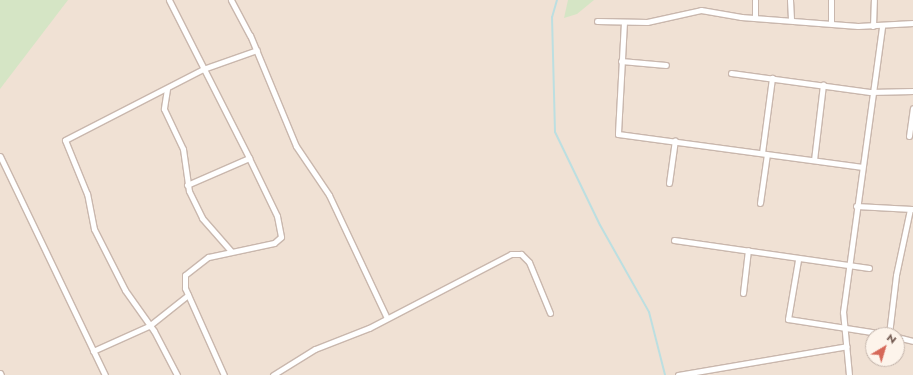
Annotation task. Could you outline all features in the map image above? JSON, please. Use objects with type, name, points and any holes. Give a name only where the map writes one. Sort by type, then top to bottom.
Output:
[{"type":"street","points":[[169,0],[249,158],[276,216],[281,236],[274,243],[231,250],[208,257],[187,271],[184,282],[188,295],[224,375]]},
{"type":"street","points":[[231,0],[257,50],[296,146],[329,195],[388,318]]},
{"type":"street","points":[[755,0],[755,18]]},
{"type":"street","points":[[790,0],[791,19]]},
{"type":"street","points":[[831,0],[831,23]]},
{"type":"street","points":[[873,26],[874,0]]},
{"type":"street","points":[[597,21],[648,22],[701,10],[755,18],[791,19],[873,26],[913,23]]},
{"type":"street","points":[[624,22],[618,134],[675,140],[861,167]]},
{"type":"street","points":[[849,375],[846,330],[843,312],[870,92],[882,26]]},
{"type":"street","points":[[177,375],[149,326],[124,290],[94,229],[87,194],[65,140],[167,89],[203,69],[257,50]]},
{"type":"street","points":[[621,61],[666,65]]},
{"type":"street","points":[[731,73],[870,92],[913,91]]},
{"type":"street","points":[[760,204],[772,78]]},
{"type":"street","points":[[814,160],[823,85]]},
{"type":"street","points":[[167,89],[164,109],[183,149],[187,185],[202,218],[231,250]]},
{"type":"street","points":[[909,136],[913,108]]},
{"type":"street","points":[[669,183],[675,140]]},
{"type":"street","points":[[0,156],[104,375]]},
{"type":"street","points":[[187,185],[249,158]]},
{"type":"street","points":[[856,206],[912,209],[896,275],[891,327]]},
{"type":"street","points":[[674,240],[748,250],[798,260],[869,268]]},
{"type":"street","points":[[743,293],[748,250]]},
{"type":"street","points":[[273,375],[315,349],[388,318],[516,253],[524,256],[534,270],[550,313]]},
{"type":"street","points":[[798,260],[788,319],[865,332]]},
{"type":"street","points":[[93,351],[149,326],[188,295]]},
{"type":"street","points":[[678,375],[847,346]]},
{"type":"shaded area","points":[[0,0],[913,0],[913,375],[0,375]]},
{"type":"green space","points":[[0,0],[68,0],[0,89]]},
{"type":"green space","points":[[568,0],[594,0],[577,14],[564,18]]},
{"type":"waterway","points":[[557,0],[552,17],[555,132],[600,225],[649,312],[665,375]]}]
